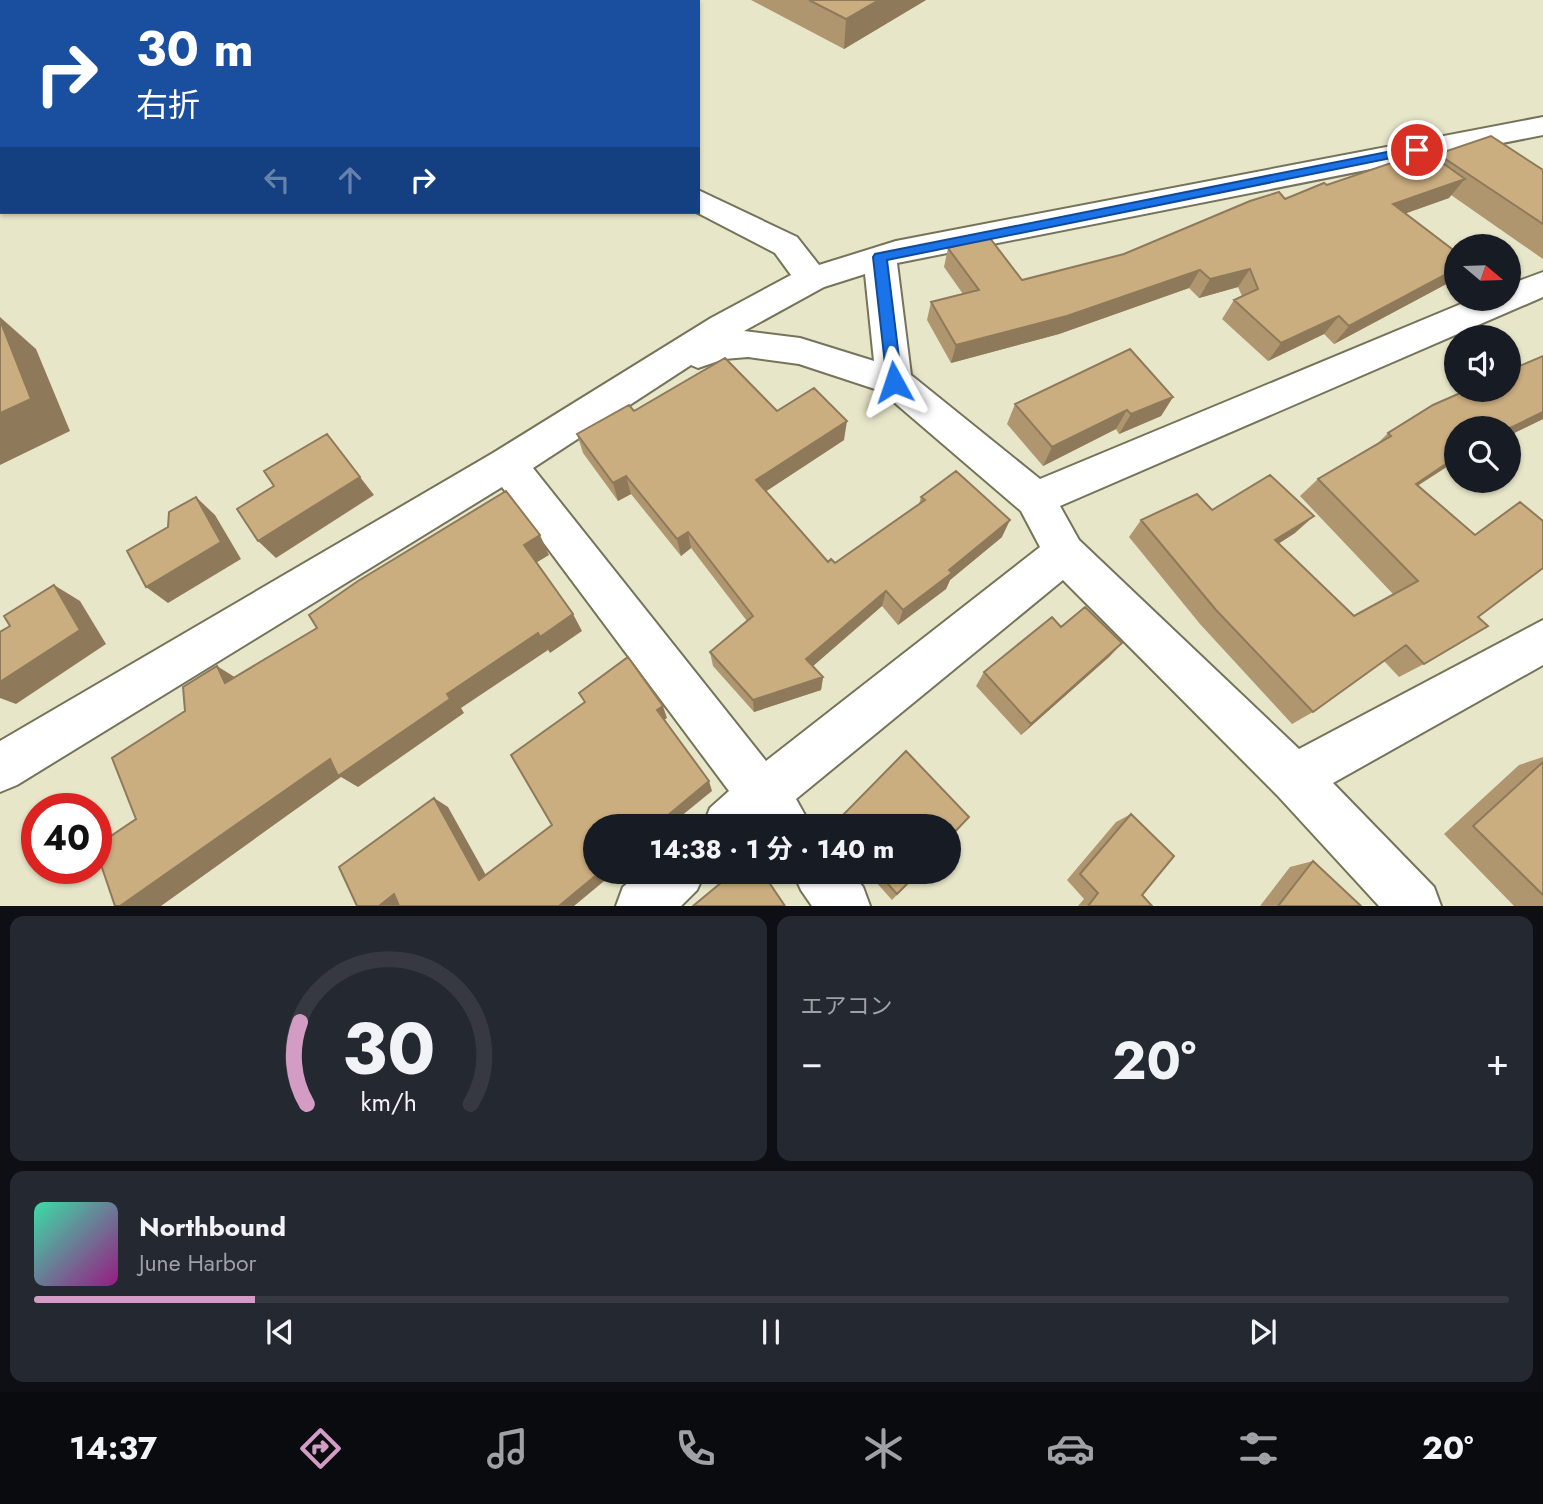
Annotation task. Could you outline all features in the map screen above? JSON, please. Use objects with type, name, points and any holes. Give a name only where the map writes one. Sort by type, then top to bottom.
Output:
[{"type":"street","points":[[0,768],[507,464],[653,369],[812,279],[880,257],[1543,126]]},
{"type":"street","points":[[1472,139],[1502,160]]},
{"type":"street","points":[[700,201],[786,245],[812,279]]},
{"type":"street","points":[[880,257],[894,382]]},
{"type":"street","points":[[1521,293],[1543,284]]},
{"type":"street","points":[[1035,499],[1476,312]]},
{"type":"street","points":[[653,369],[723,346],[748,344],[800,351],[894,382],[1035,499],[1064,553],[1294,778],[1415,905]]},
{"type":"street","points":[[507,464],[774,810],[1064,553]]},
{"type":"street","points":[[1294,778],[1543,641]]},
{"type":"street","points":[[642,905],[666,884]]},
{"type":"street","points":[[828,884],[844,905]]},
{"type":"building","points":[[809,0],[879,0],[846,19]]},
{"type":"building","points":[[1491,136],[1543,170],[1543,224],[1438,154]]},
{"type":"building","points":[[1426,151],[1465,179],[1393,204],[1444,243],[1444,275],[1349,326],[1339,316],[1281,343],[1234,300],[1258,289],[1250,269],[1210,279],[1200,270],[1067,316],[956,345],[931,302],[979,290],[948,248],[989,237],[1022,280],[1124,254],[1250,201],[1279,192],[1285,199],[1324,183],[1327,185]]},
{"type":"building","points":[[0,320],[31,399],[0,413]]},
{"type":"building","points":[[1130,349],[1173,397],[1131,414],[1127,410],[1052,447],[1015,404]]},
{"type":"building","points":[[1543,356],[1543,412],[1521,423],[1521,416],[1444,416],[1444,465],[1416,484],[1475,535],[1520,502],[1543,521],[1543,568],[1478,617],[1488,626],[1424,664],[1406,645],[1313,712],[1216,610],[1141,520],[1197,494],[1212,510],[1270,475],[1314,516],[1275,540],[1354,616],[1418,581],[1318,479],[1391,436],[1388,433],[1444,400],[1521,402],[1521,365]]},
{"type":"building","points":[[725,358],[777,411],[814,388],[847,421],[756,480],[828,562],[831,559],[835,563],[925,500],[921,497],[956,471],[1010,520],[949,570],[952,573],[903,610],[886,591],[806,659],[823,677],[753,700],[710,652],[753,616],[688,532],[677,539],[626,476],[613,483],[577,434],[629,405],[634,411]]},
{"type":"building","points":[[327,434],[360,477],[258,541],[237,509],[274,486],[264,471]]},
{"type":"building","points":[[506,491],[540,535],[524,545],[573,614],[540,637],[538,633],[447,694],[450,699],[338,776],[330,759],[120,906],[115,906],[108,884],[112,884],[112,835],[136,819],[112,758],[185,711],[183,687],[217,666],[225,683],[317,628],[309,615],[358,581]]},
{"type":"building","points":[[196,497],[221,542],[146,587],[127,551],[168,527],[169,512]]},
{"type":"building","points":[[54,585],[80,630],[0,682],[0,632],[10,626],[4,616]]},
{"type":"building","points":[[1085,607],[1122,643],[1031,724],[984,672],[1052,617],[1061,627]]},
{"type":"building","points":[[628,657],[663,706],[657,710],[709,781],[669,814],[583,814],[583,884],[586,884],[559,906],[399,906],[394,894],[379,906],[357,906],[339,867],[434,798],[479,880],[552,825],[511,755],[585,702],[579,693]]},
{"type":"building","points":[[906,751],[969,817],[961,825],[961,814],[844,814]]},
{"type":"building","points":[[1543,762],[1543,895],[1473,826]]},
{"type":"building","points":[[1131,814],[1174,856],[1142,895],[1152,906],[1088,906],[1098,893],[1080,874]]},
{"type":"building","points":[[1313,861],[1361,906],[1278,906]]},
{"type":"building","points":[[720,884],[770,884],[785,906],[693,906]]},
{"type":"building","points":[[888,884],[907,884],[897,894]]},
{"type":"route","points":[[894,382],[880,257],[1417,150]]}]
